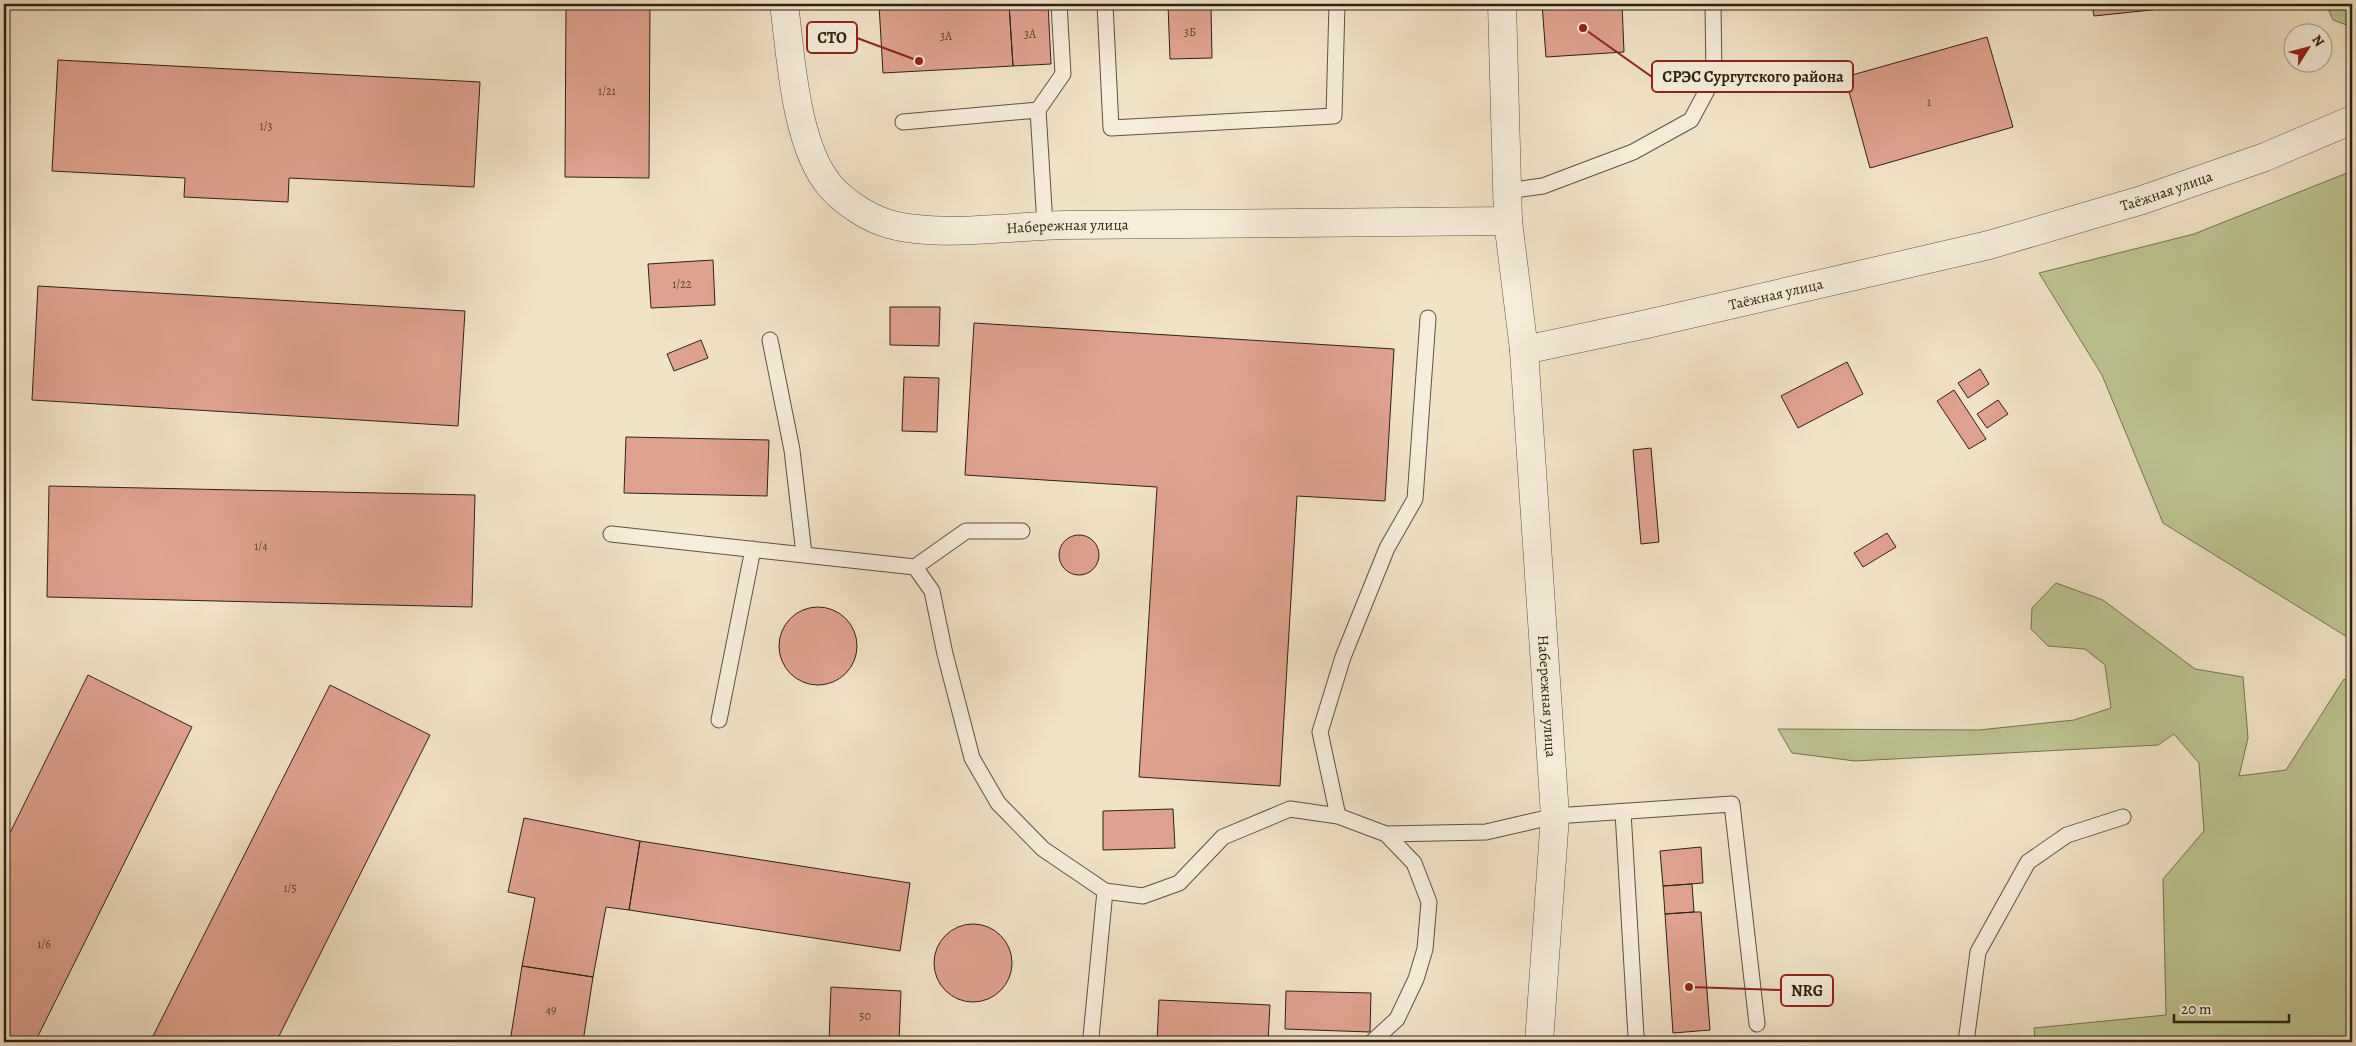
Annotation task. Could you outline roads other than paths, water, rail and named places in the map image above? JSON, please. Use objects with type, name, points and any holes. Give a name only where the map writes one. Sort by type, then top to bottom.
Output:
[{"type":"street","name":"Набережная улица","points":[[784,4],[799,112],[811,153],[830,186],[857,209],[889,224],[927,229],[962,230],[1045,226],[1508,221]]},
{"type":"street","points":[[1502,4],[1508,221],[1524,350]]},
{"type":"street","name":"Таёжная улица","points":[[1524,350],[1647,324],[1989,244],[2152,196],[2265,157],[2352,120]]},
{"type":"street","name":"Набережная улица","points":[[1524,350],[1555,816],[1539,1042]]},
{"type":"lane","points":[[1045,226],[1038,110],[1063,74],[1059,4]]},
{"type":"lane","points":[[1105,4],[1110,128],[1334,116],[1337,4]]},
{"type":"lane","points":[[1507,191],[1543,186],[1633,152],[1691,120],[1714,77],[1713,4]]},
{"type":"lane","points":[[902,122],[1038,110]]},
{"type":"lane","points":[[1338,816],[1320,732],[1342,657],[1383,558],[1415,499],[1428,318]]},
{"type":"lane","points":[[770,340],[792,450],[804,554]]},
{"type":"lane","points":[[611,534],[915,567],[966,531],[1022,531]]},
{"type":"lane","points":[[719,720],[753,549]]},
{"type":"lane","points":[[915,567],[932,591],[945,654],[972,758],[998,803],[1042,849],[1105,891],[1143,896],[1179,883],[1223,837],[1290,809],[1338,816],[1386,834],[1486,832],[1555,816],[1732,804],[1757,1024]]},
{"type":"lane","points":[[1624,812],[1633,1040]]},
{"type":"lane","points":[[1966,1042],[1978,952],[2028,862],[2067,835],[2123,817]]},
{"type":"lane","points":[[1372,1042],[1397,1019],[1416,979],[1425,949],[1429,902],[1414,863],[1386,834]]},
{"type":"lane","points":[[1091,1037],[1105,891]]},
{"type":"place","name":"СРЭС Сургутского района","points":[[1583,28]]},
{"type":"place","name":"СТО","points":[[919,61]]},
{"type":"place","name":"NRG","points":[[1689,987]]}]
